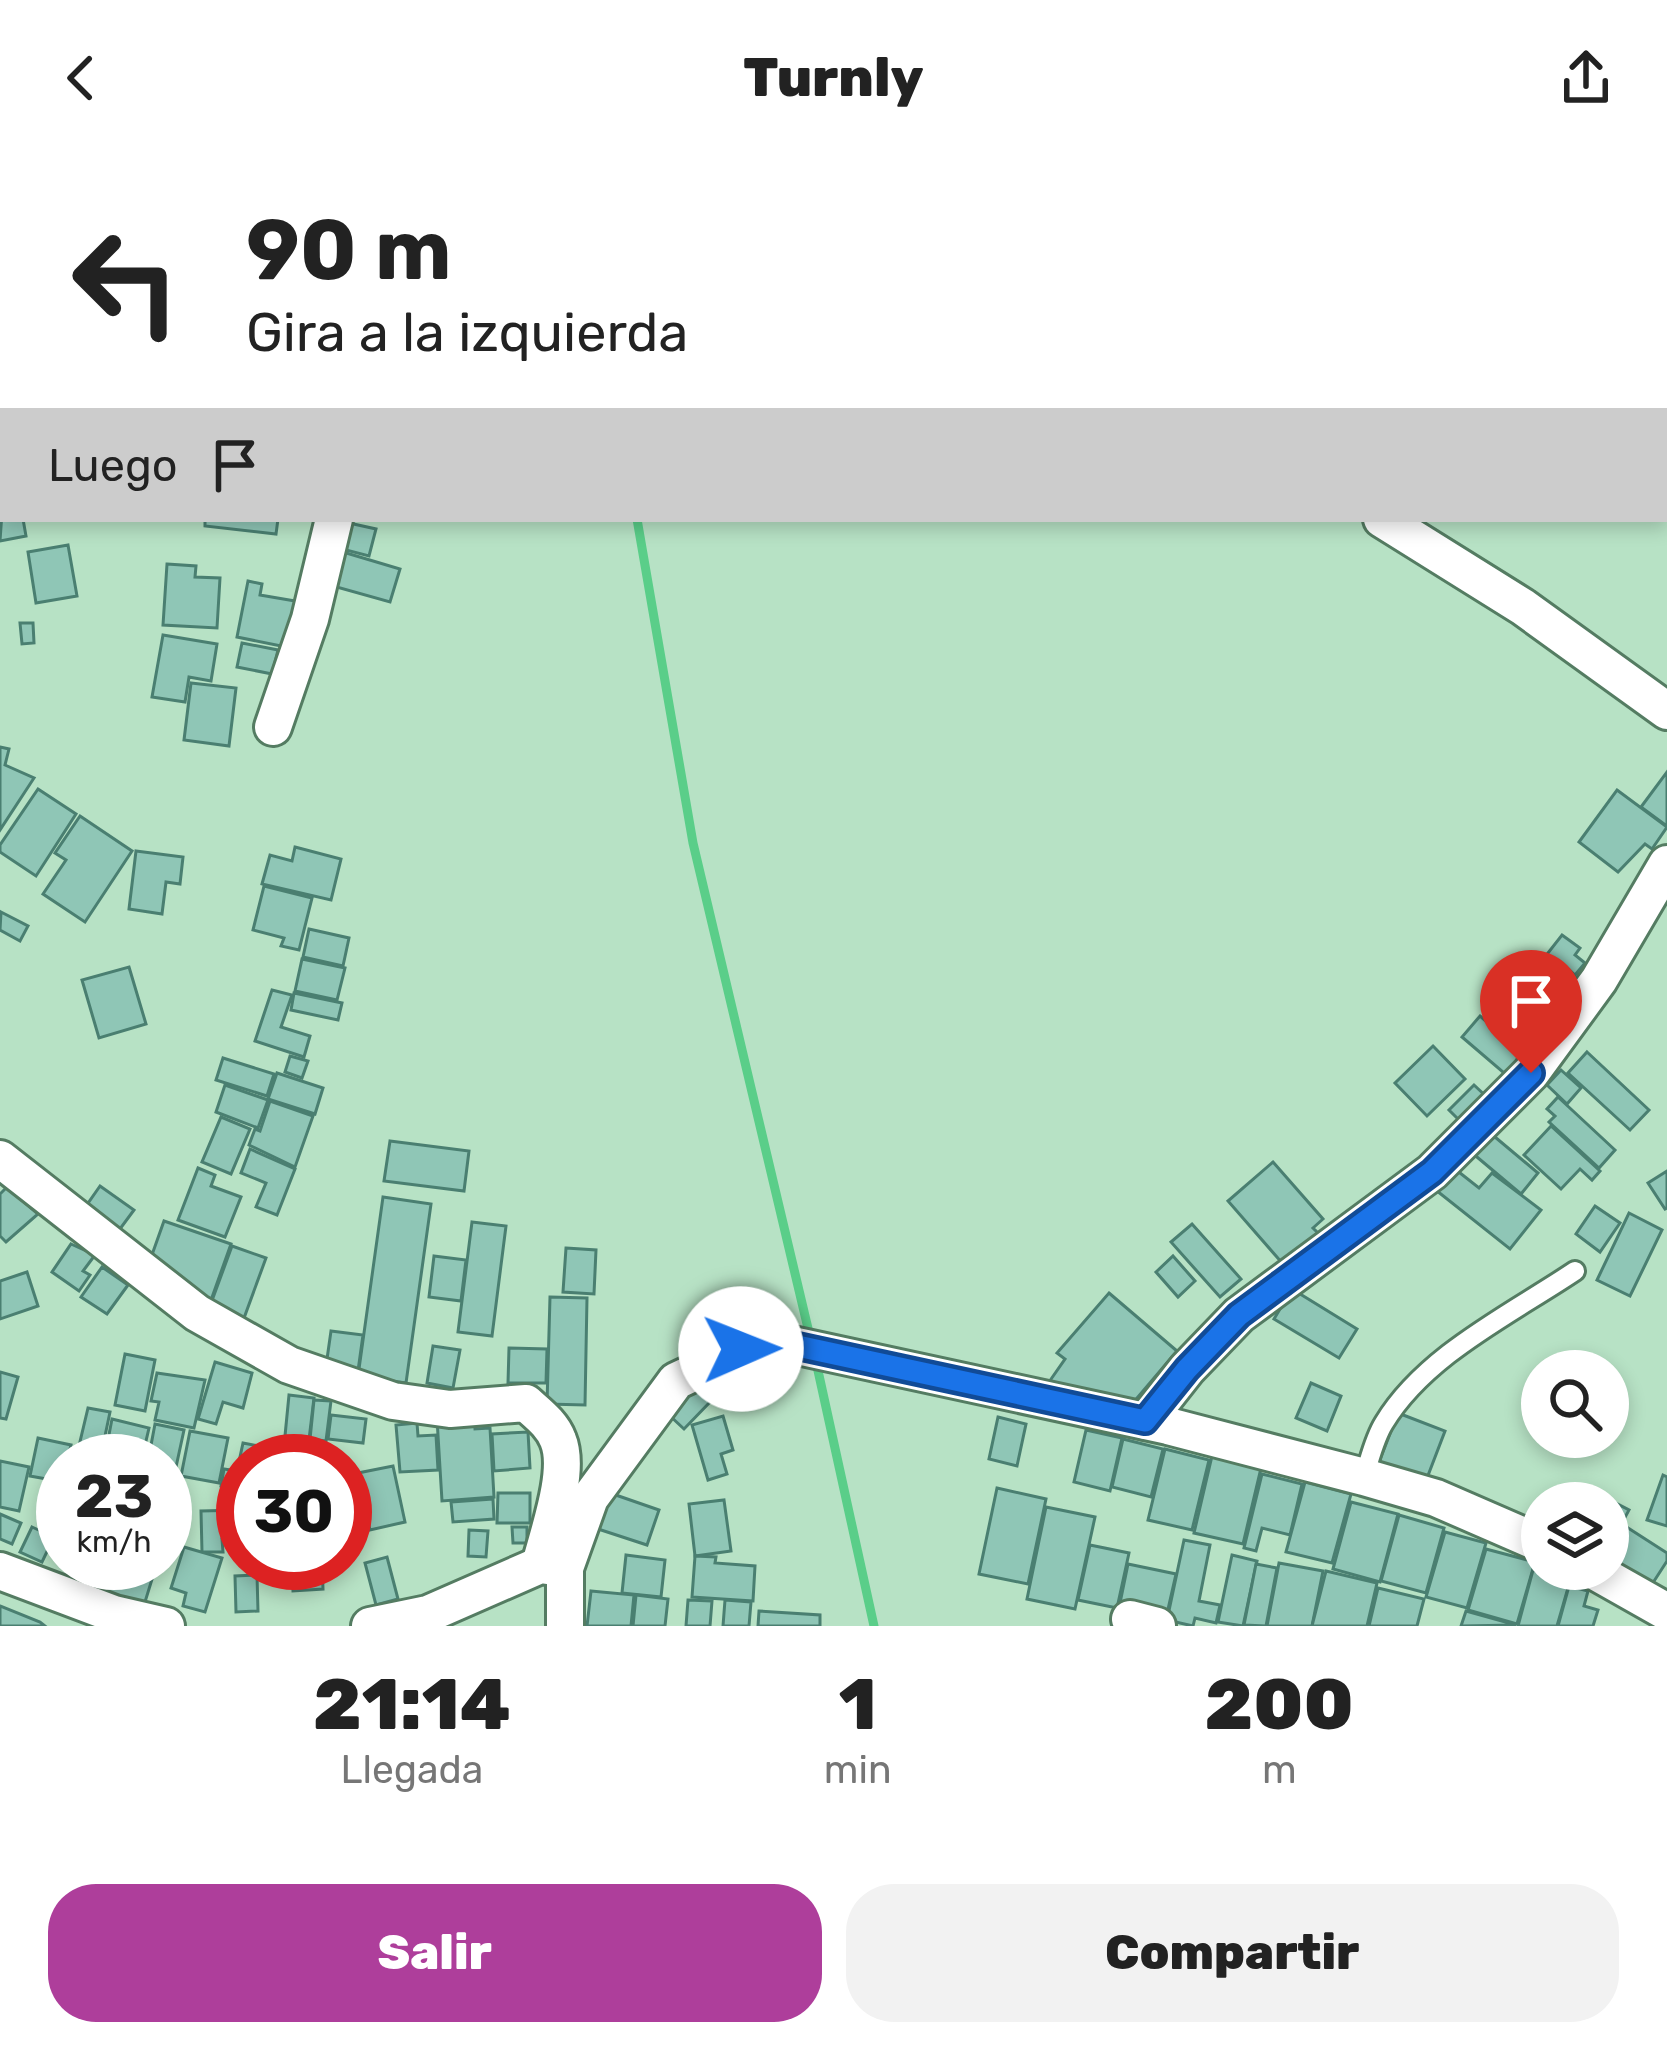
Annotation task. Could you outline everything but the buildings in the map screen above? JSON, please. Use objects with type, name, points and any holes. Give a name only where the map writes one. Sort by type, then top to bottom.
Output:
[{"type":"street","points":[[273,727],[310,619],[333,522]]},
{"type":"street","points":[[1387,522],[1522,607],[1667,711]]},
{"type":"street","points":[[1145,1421],[1239,1315],[1432,1172],[1531,1073],[1599,980],[1667,864]]},
{"type":"street","points":[[0,1159],[196,1313],[289,1365],[393,1401],[450,1409],[526,1402],[551,1427],[561,1445],[553,1567],[565,1626]]},
{"type":"street","points":[[370,1626],[428,1614],[553,1567],[590,1498],[676,1381],[765,1339],[1145,1421],[1364,1477],[1436,1498],[1521,1535]]},
{"type":"street","points":[[0,1571],[113,1614],[166,1626]]},
{"type":"street","points":[[1628,1590],[1667,1612]]},
{"type":"lane","points":[[1364,1477],[1381,1427],[1401,1399],[1447,1357],[1575,1271]]},
{"type":"waterway","points":[[638,522],[693,843],[811,1341]]},
{"type":"waterway","points":[[815,1357],[874,1626]]},
{"type":"route","points":[[741,1349],[765,1339],[1145,1421],[1239,1315],[1432,1172],[1531,1073]]}]
